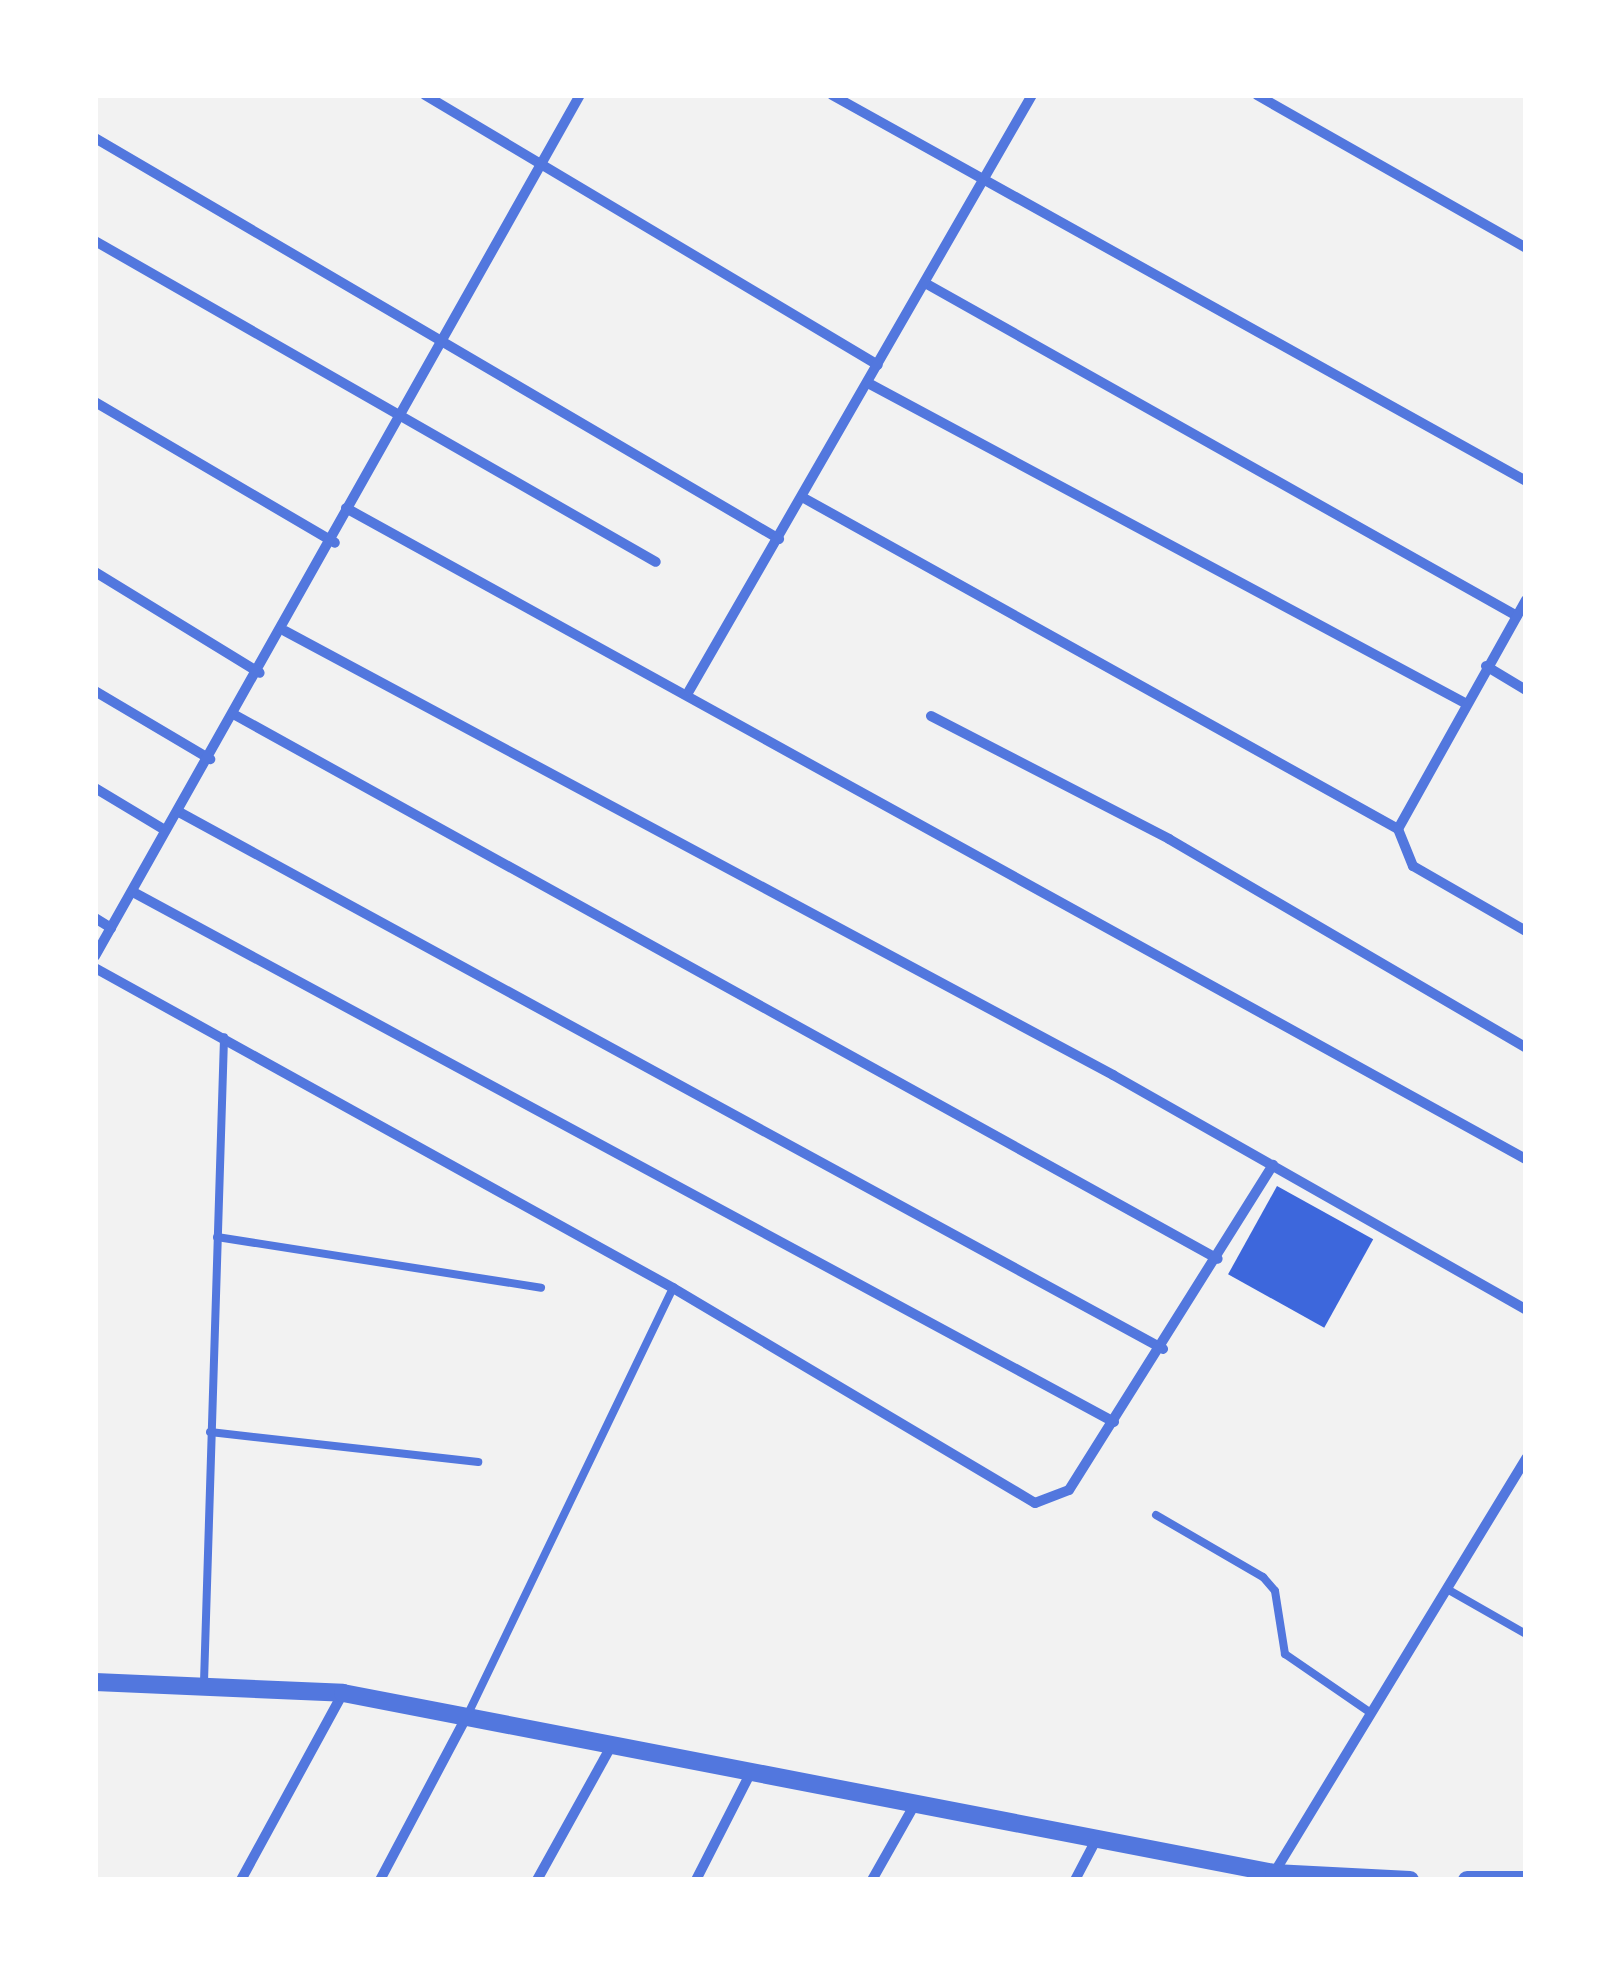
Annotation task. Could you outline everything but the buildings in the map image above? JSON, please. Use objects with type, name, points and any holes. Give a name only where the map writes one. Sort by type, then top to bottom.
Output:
[{"type":"street","points":[[424,95],[878,365]]},
{"type":"street","points":[[95,956],[165,830],[336,544],[346,508],[437,339],[580,95]]},
{"type":"street","points":[[832,95],[1526,481]]},
{"type":"street","points":[[689,692],[1032,95]]},
{"type":"street","points":[[1257,95],[1526,248]]},
{"type":"street","points":[[95,138],[778,539]]},
{"type":"street","points":[[95,242],[656,562]]},
{"type":"street","points":[[925,283],[1517,616]]},
{"type":"street","points":[[868,382],[1465,704]]},
{"type":"street","points":[[95,402],[336,544]]},
{"type":"street","points":[[802,497],[1398,829]]},
{"type":"street","points":[[346,508],[689,692],[1526,1159]]},
{"type":"street","points":[[95,572],[260,673]]},
{"type":"street","points":[[1526,600],[1398,829],[1400,851],[1526,931]]},
{"type":"street","points":[[285,630],[1273,1165],[1526,1310]]},
{"type":"street","points":[[1486,666],[1526,690]]},
{"type":"street","points":[[95,692],[210,759]]},
{"type":"street","points":[[234,716],[1218,1258]]},
{"type":"street","points":[[931,716],[1168,839],[1526,1048]]},
{"type":"street","points":[[95,788],[165,830]]},
{"type":"street","points":[[179,812],[1163,1349]]},
{"type":"street","points":[[133,892],[1114,1422]]},
{"type":"street","points":[[95,918],[111,928]]},
{"type":"street","points":[[95,968],[674,1288],[1035,1503],[1069,1490],[1163,1349],[1273,1165]]},
{"type":"street","points":[[1274,1873],[1526,1458]]},
{"type":"street","points":[[95,1682],[204,1682],[343,1693],[1274,1873],[1410,1880]]},
{"type":"street","points":[[241,1880],[343,1693]]},
{"type":"street","points":[[380,1880],[467,1716]]},
{"type":"street","points":[[537,1880],[614,1743]]},
{"type":"street","points":[[696,1880],[752,1772]]},
{"type":"street","points":[[875,1879],[915,1804]]},
{"type":"street","points":[[1075,1880],[1096,1840]]},
{"type":"street","points":[[1467,1880],[1526,1880]]},
{"type":"lane","points":[[204,1682],[224,1037]]},
{"type":"lane","points":[[217,1237],[541,1288]]},
{"type":"lane","points":[[467,1716],[674,1288]]},
{"type":"lane","points":[[210,1432],[478,1462]]},
{"type":"lane","points":[[1156,1516],[1263,1577],[1275,1591],[1286,1654],[1371,1713]]},
{"type":"lane","points":[[1447,1588],[1526,1634]]}]
